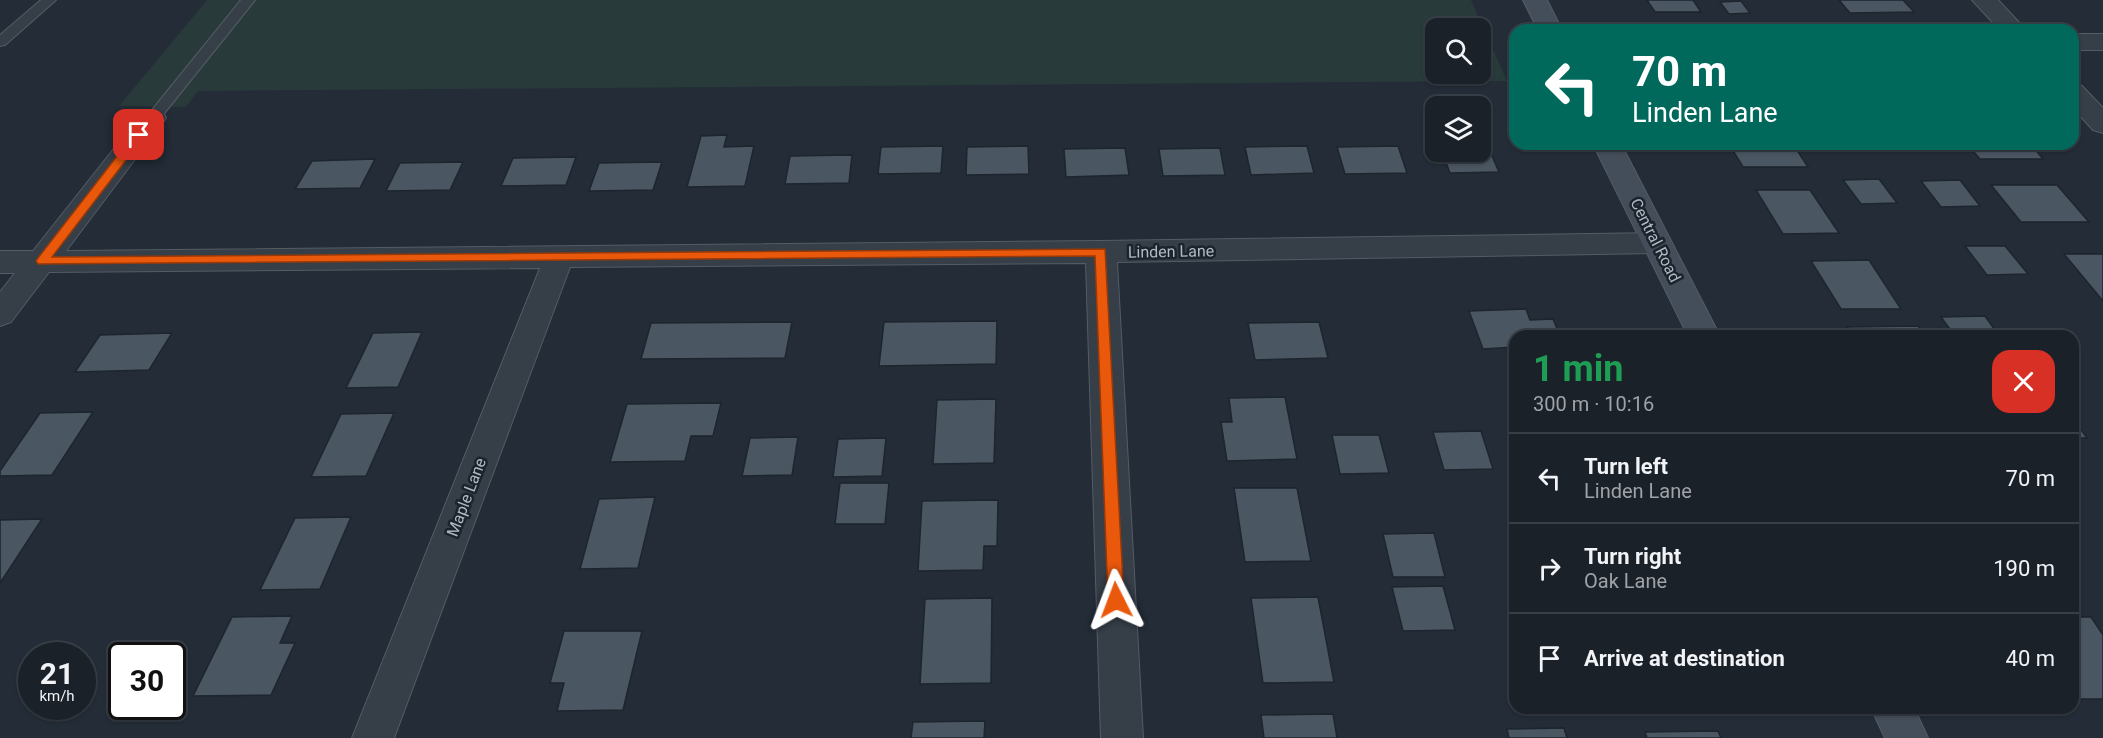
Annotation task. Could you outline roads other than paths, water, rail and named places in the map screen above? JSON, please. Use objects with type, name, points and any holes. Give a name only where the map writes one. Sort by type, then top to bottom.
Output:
[{"type":"street","points":[[1535,0],[1547,24]]},
{"type":"street","points":[[1984,0],[2008,24]]},
{"type":"street","points":[[2079,42],[2103,42]]},
{"type":"street","points":[[2079,98],[2103,124]]},
{"type":"street","points":[[0,314],[153,118]]},
{"type":"street","name":"Central Road","points":[[1610,150],[1701,330]]},
{"type":"street","name":"Linden Lane","points":[[0,262],[1101,252],[1658,243]]},
{"type":"street","points":[[1101,252],[1122,738]]},
{"type":"street","name":"Maple Lane","points":[[373,738],[559,257]]},
{"type":"street","points":[[1895,714],[1907,738]]},
{"type":"lane","points":[[0,42],[49,0]]},
{"type":"lane","points":[[153,118],[248,0]]}]
